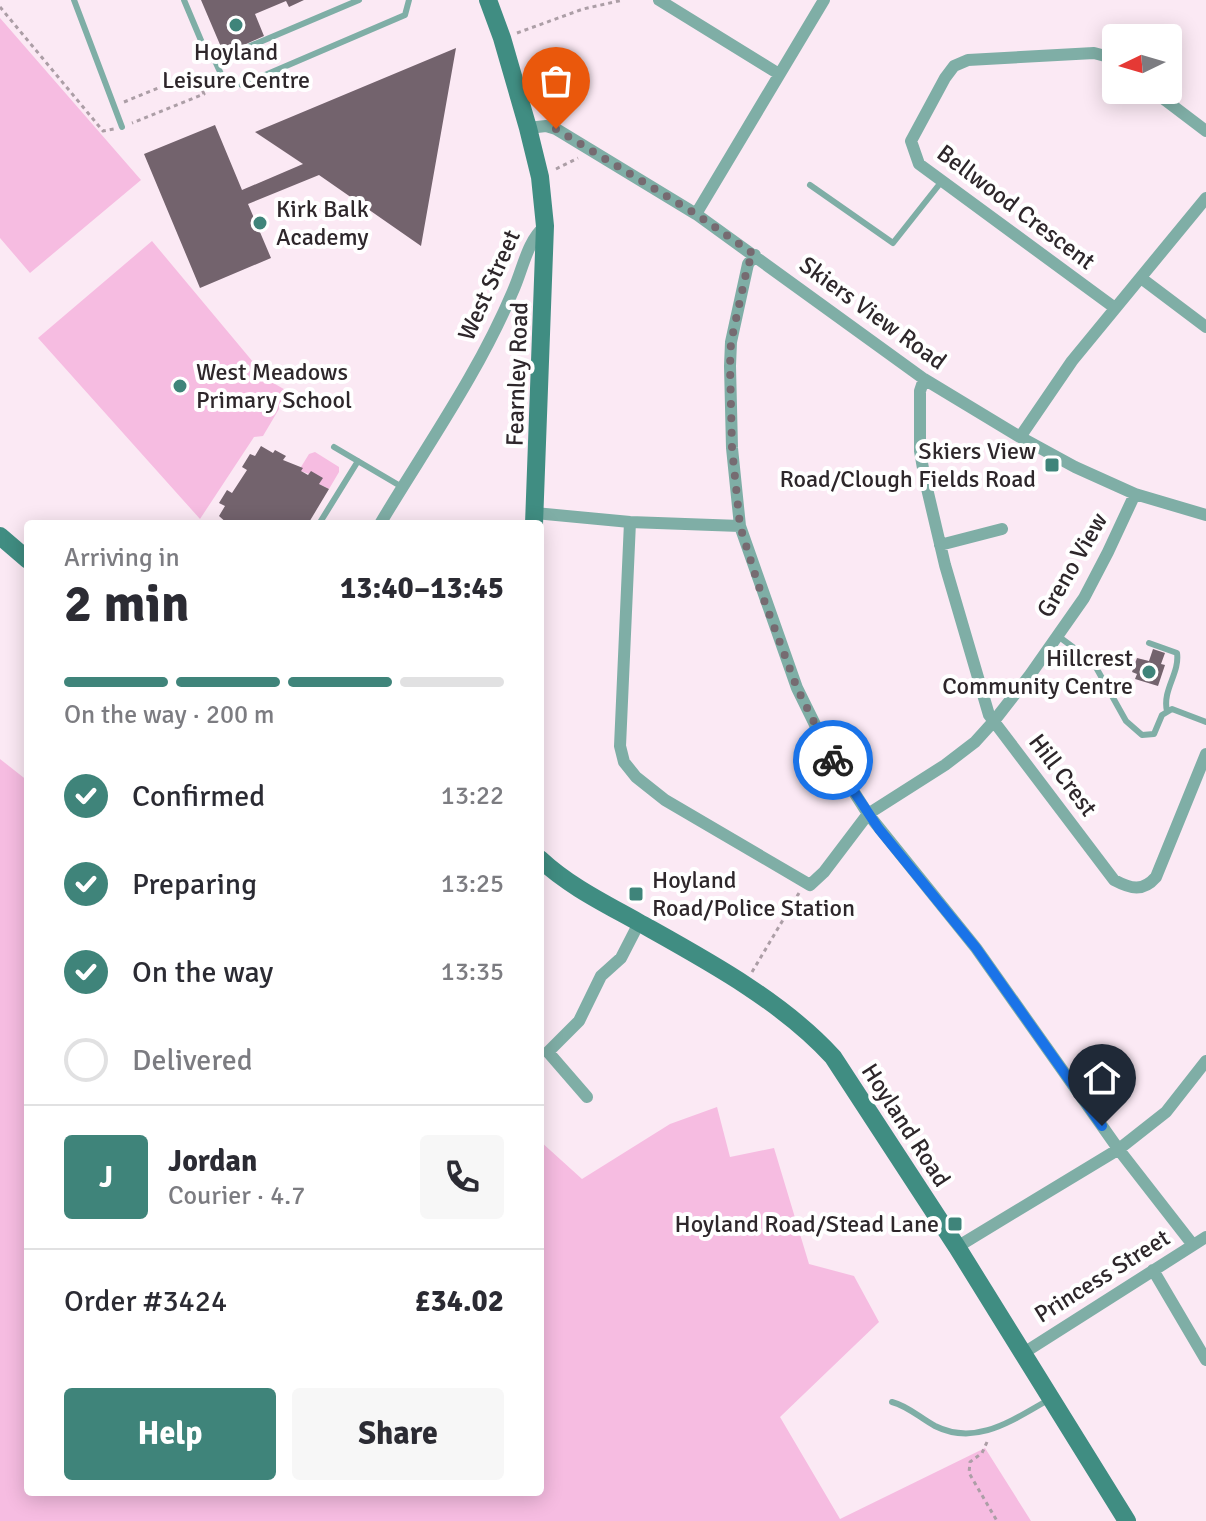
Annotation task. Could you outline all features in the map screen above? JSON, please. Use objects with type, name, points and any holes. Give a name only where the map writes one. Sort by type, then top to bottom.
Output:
[{"type":"main road","name":"West Street","points":[[488,0],[528,128],[540,177],[545,226]]},
{"type":"main road","name":"Fearnley Road","points":[[534,519],[545,226]]},
{"type":"main road","points":[[0,536],[24,557]]},
{"type":"main road","name":"Hoyland Road","points":[[544,862],[587,895],[744,986],[809,1031],[833,1057],[957,1247],[1127,1521]]},
{"type":"street","points":[[659,0],[779,74]]},
{"type":"street","points":[[696,214],[824,0]]},
{"type":"street","name":"Bellwood Crescent","points":[[1102,55],[1094,53],[968,60],[954,66],[911,141],[919,164],[1115,308]]},
{"type":"street","points":[[1170,104],[1206,131]]},
{"type":"street","name":"Skiers View Road","points":[[528,128],[546,126],[696,214],[924,379],[1020,437],[1075,467],[1135,494],[1206,515]]},
{"type":"street","points":[[1020,437],[1072,361],[1206,198]]},
{"type":"street","name":"West Street","points":[[382,520],[479,363],[535,235],[545,226]]},
{"type":"street","points":[[755,255],[748,264],[731,342],[732,448],[740,526],[797,688],[829,753],[868,814],[976,948],[1119,1149],[1193,1245]]},
{"type":"street","points":[[1141,278],[1206,327]]},
{"type":"street","name":"Hill Crest","points":[[924,379],[920,391],[920,451],[940,545],[989,715],[1114,880],[1129,888],[1149,885],[1156,877],[1206,754]]},
{"type":"street","name":"Greno View","points":[[805,883],[810,885],[817,880],[868,814],[945,765],[975,742],[994,721],[1084,598],[1135,494]]},
{"type":"street","points":[[534,519],[740,526]]},
{"type":"street","points":[[630,522],[620,746],[624,762],[636,777],[665,800],[805,883]]},
{"type":"street","points":[[940,545],[1002,529]]},
{"type":"street","points":[[587,1097],[548,1052],[579,1021],[601,976],[621,958],[639,923]]},
{"type":"street","points":[[957,1247],[1119,1149],[1166,1112],[1206,1061]]},
{"type":"street","name":"Princess Street","points":[[1022,1354],[1206,1237]]},
{"type":"street","points":[[1153,1270],[1206,1360]]},
{"type":"lane","points":[[74,0],[122,127]]},
{"type":"lane","points":[[184,0],[208,57],[215,61],[222,76],[242,85],[405,15],[409,0]]},
{"type":"lane","points":[[215,61],[359,0]]},
{"type":"lane","points":[[810,185],[893,243],[942,181]]},
{"type":"lane","points":[[334,447],[402,487]]},
{"type":"lane","points":[[321,520],[358,461]]},
{"type":"lane","points":[[1058,636],[1093,662],[1113,700],[1134,730],[1147,737],[1154,734],[1167,711],[1164,701],[1178,661],[1177,653],[1149,643]]},
{"type":"lane","points":[[1167,711],[1179,711],[1206,722]]},
{"type":"lane","points":[[892,1402],[903,1404],[949,1433],[992,1432],[1050,1399]]},
{"type":"path","points":[[502,38],[583,9],[623,0]]},
{"type":"path","points":[[0,7],[103,131],[122,127],[204,94],[195,73],[115,106]]},
{"type":"path","points":[[540,177],[592,151]]},
{"type":"path","points":[[744,986],[805,883]]},
{"type":"path","points":[[992,1432],[982,1453],[970,1462],[969,1473],[997,1521]]},
{"type":"shaded area","points":[[0,18],[141,180],[30,273],[0,238]]},
{"type":"shaded area","name":"West Meadows Primary School","points":[[152,241],[268,380],[289,392],[263,436],[254,437],[200,519],[38,338]]},
{"type":"shaded area","points":[[315,452],[339,467],[329,489],[319,484],[322,479],[301,471],[309,454]]},
{"type":"shaded area","points":[[0,759],[24,778],[24,1496],[544,1496],[544,1145],[582,1179],[670,1124],[717,1107],[730,1157],[774,1148],[809,1264],[854,1276],[879,1322],[780,1417],[840,1519],[985,1448],[1031,1521],[0,1521]]},
{"type":"building","name":"Hoyland Leisure Centre","points":[[201,0],[304,0],[289,7],[286,1],[255,14],[264,36],[224,54]]},
{"type":"building","points":[[456,48],[421,246],[319,175],[248,204],[271,258],[200,288],[144,154],[215,125],[242,190],[303,164],[255,132]]},
{"type":"building","points":[[261,446],[273,453],[275,450],[286,456],[283,460],[303,468],[301,471],[308,475],[311,471],[323,478],[319,484],[329,489],[310,520],[224,520],[219,516],[225,506],[219,503],[227,490],[232,493],[247,470],[242,467],[250,454],[255,456]]},
{"type":"building","points":[[1153,649],[1165,653],[1161,664],[1165,665],[1158,686],[1135,679],[1137,674],[1132,672],[1137,658],[1149,661]]},
{"type":"way so far","points":[[556,129],[696,214],[755,255],[748,264],[731,342],[732,448],[740,526],[797,688],[833,760]]},
{"type":"place","name":"Hoyland Leisure Centre","points":[[236,25]]},
{"type":"place","name":"Kirk Balk Academy","points":[[260,223]]},
{"type":"place","name":"West Meadows Primary School","points":[[180,386]]},
{"type":"place","name":"Skiers View Road/Clough Fields Road","points":[[1052,465]]},
{"type":"place","name":"Hillcrest Community Centre","points":[[1149,672]]},
{"type":"place","name":"Hoyland Road/Police Station","points":[[636,894]]},
{"type":"place","name":"Hoyland Road/Stead Lane","points":[[955,1224]]},
{"type":"route","points":[[833,760],[856,798],[976,948],[1102,1126]]}]
